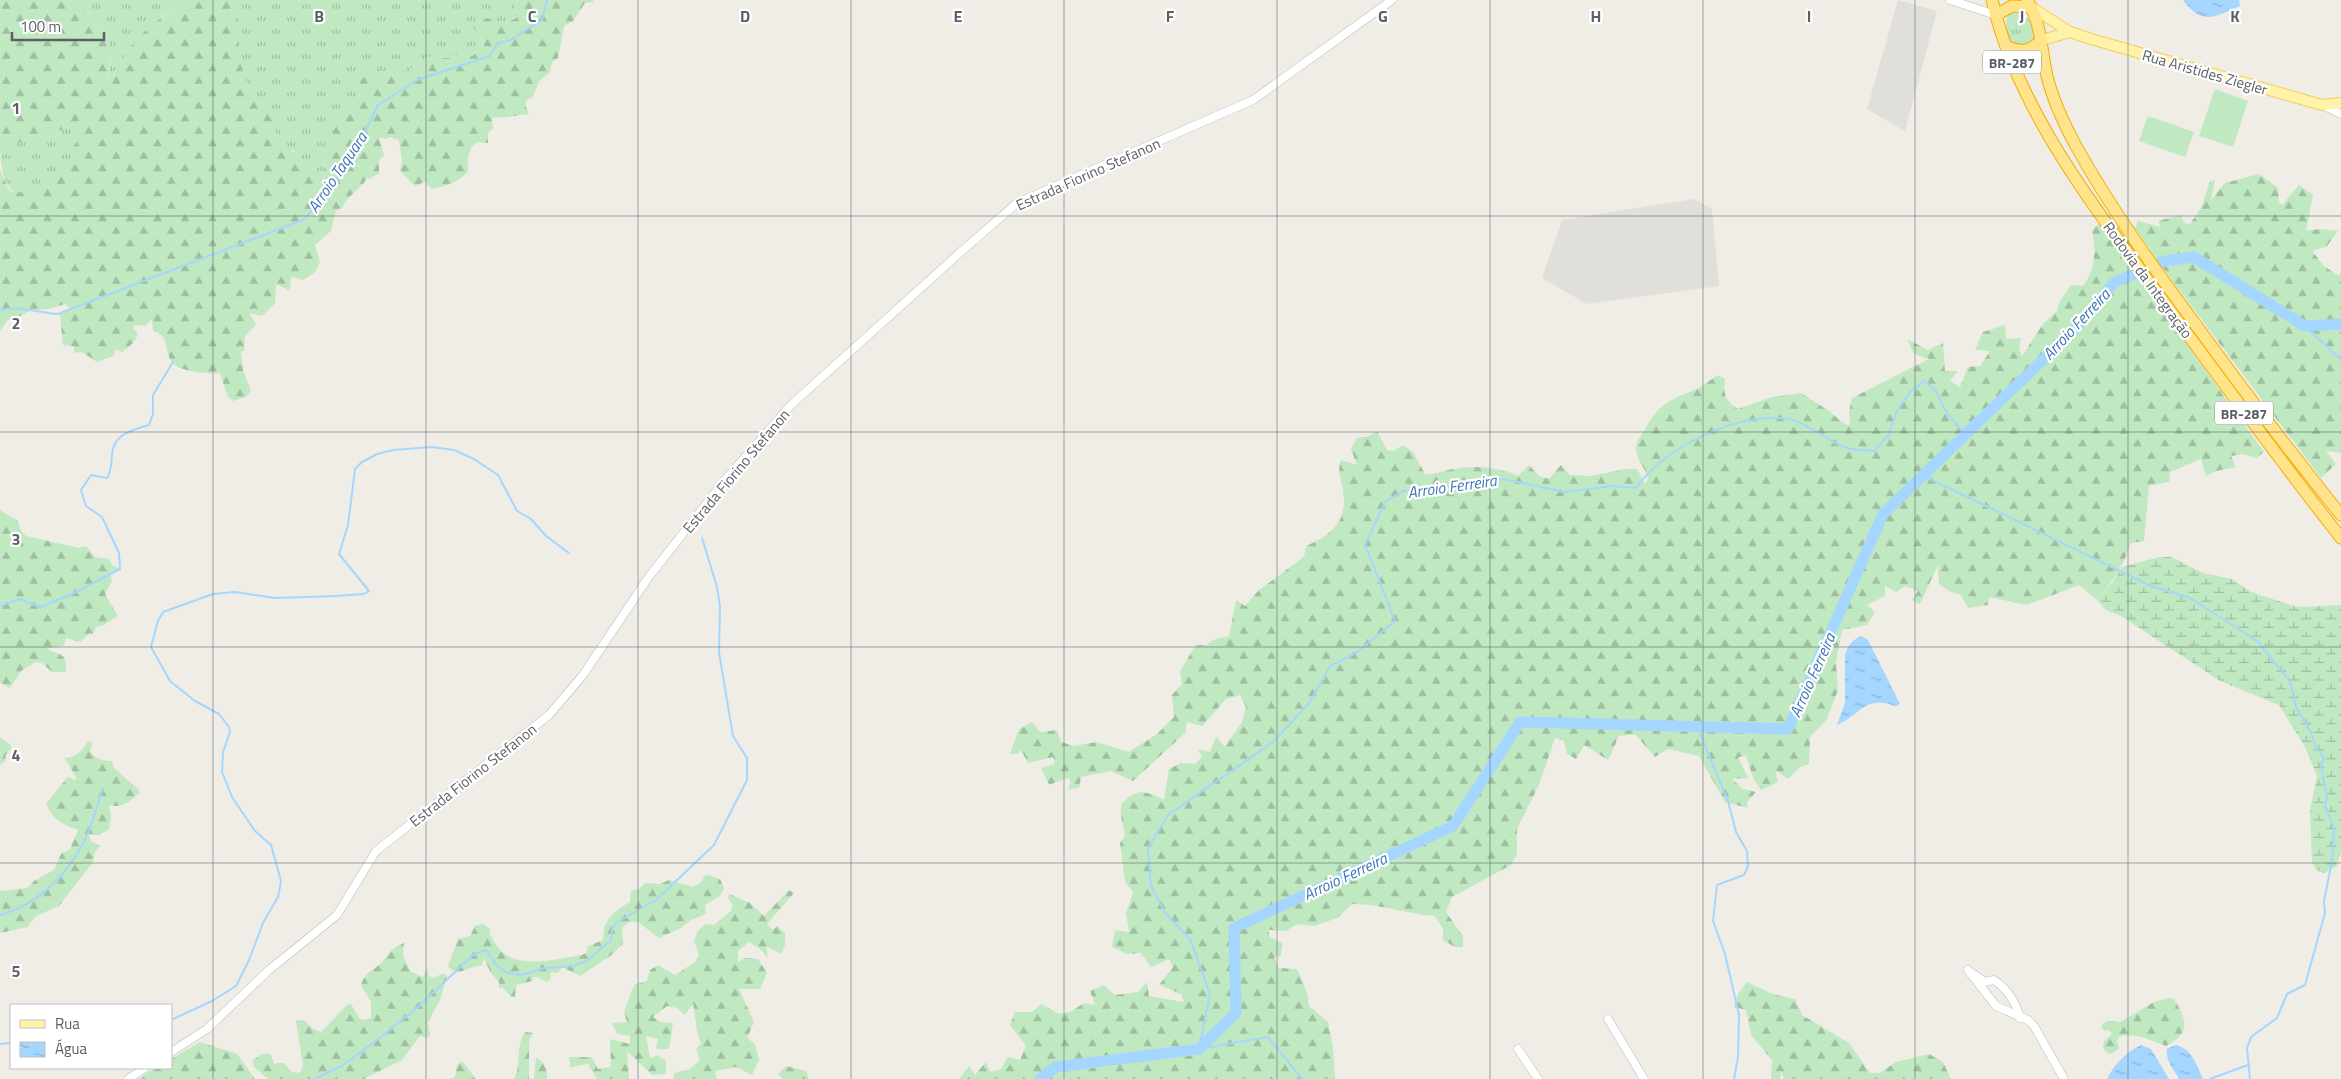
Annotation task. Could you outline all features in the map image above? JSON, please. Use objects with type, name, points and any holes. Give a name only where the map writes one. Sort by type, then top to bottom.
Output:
[{"type":"highway","name":"Rodovia da Integração","points":[[1992,0],[2006,46],[2032,108],[2088,197],[2140,259],[2261,435],[2341,538]]},
{"type":"highway","name":"Rodovia da Integração","points":[[2029,4],[2042,40],[2047,75],[2053,98],[2071,136],[2140,259]]},
{"type":"highway","points":[[1996,15],[2012,6],[2029,4]]},
{"type":"highway","points":[[2006,46],[2020,52],[2030,50],[2042,40]]},
{"type":"highway","name":"Rodovia da Integração","points":[[2156,281],[2341,515]]},
{"type":"main road","name":"Rua Aristides Ziegler","points":[[2029,4],[2070,32],[2322,105],[2341,103]]},
{"type":"main road","points":[[2042,40],[2070,32]]},
{"type":"street","name":"Estrada Fiorino Stefanon","points":[[172,1051],[207,1029],[269,970],[337,915],[376,851],[549,715],[583,675],[648,578],[725,480],[791,405],[1017,203],[1253,100],[1392,0]]},
{"type":"street","points":[[1950,0],[1996,15]]},
{"type":"street","points":[[2322,105],[2341,114]]},
{"type":"street","points":[[2020,1018],[2014,1002],[2001,985],[1994,980],[1985,982],[1968,970],[1996,1006],[2020,1018],[2028,1020],[2034,1026],[2064,1079]]},
{"type":"street","points":[[1608,1019],[1644,1079]]},
{"type":"street","points":[[1518,1050],[1538,1079]]},
{"type":"street","points":[[128,1079],[143,1069]]},
{"type":"shaded area","points":[[1898,0],[1937,11],[1905,131],[1867,109]]},
{"type":"shaded area","points":[[1694,199],[1712,209],[1719,286],[1587,304],[1542,278],[1562,220]]},
{"type":"green space","points":[[0,0],[83,0],[88,12],[105,34],[110,46],[109,85],[121,61],[136,40],[155,23],[178,8],[178,0],[236,0],[238,4],[239,51],[246,80],[252,94],[262,105],[276,115],[276,140],[296,154],[298,164],[324,172],[326,170],[324,152],[330,149],[336,117],[342,109],[353,104],[361,93],[358,80],[374,72],[409,71],[419,61],[432,56],[449,58],[455,55],[472,56],[484,48],[481,34],[474,29],[471,23],[488,18],[498,23],[515,19],[517,16],[513,11],[518,0],[593,0],[593,2],[585,3],[573,21],[564,26],[558,58],[552,62],[550,72],[539,81],[533,97],[527,100],[525,104],[529,114],[492,117],[493,128],[488,133],[488,143],[478,142],[472,146],[468,156],[468,171],[456,181],[432,189],[425,182],[415,186],[400,171],[402,161],[399,140],[389,137],[386,139],[379,138],[384,155],[379,160],[379,173],[370,179],[367,178],[343,207],[336,211],[331,231],[315,245],[320,262],[315,272],[303,280],[293,277],[290,280],[291,287],[288,290],[276,285],[275,303],[262,316],[249,313],[256,324],[245,336],[244,351],[241,352],[243,370],[251,391],[246,397],[233,401],[228,397],[220,373],[192,371],[178,367],[173,363],[168,355],[166,342],[162,336],[153,331],[152,319],[145,326],[135,325],[133,328],[138,334],[137,337],[122,352],[116,349],[113,356],[97,362],[82,352],[75,353],[73,346],[63,345],[60,315],[70,309],[65,304],[49,309],[31,310],[19,317],[8,320],[0,331],[0,170],[9,190],[14,193],[45,189],[51,174],[67,170],[70,167],[73,160],[72,148],[100,112],[76,125],[45,135],[32,142],[14,142],[8,136],[0,137]]},
{"type":"green space","points":[[83,0],[178,0],[178,8],[163,16],[115,70],[109,86],[110,47],[108,40]]},
{"type":"green space","points":[[236,0],[518,0],[513,11],[517,15],[515,19],[498,23],[480,31],[484,49],[472,56],[455,55],[449,58],[442,58],[432,56],[419,61],[409,71],[374,72],[358,83],[361,92],[356,101],[336,117],[330,149],[324,153],[326,170],[324,172],[298,164],[294,151],[284,148],[276,140],[276,115],[262,105],[252,94],[246,81],[239,51],[238,4]]},
{"type":"green space","points":[[2009,11],[2020,13],[2028,18],[2034,38],[2029,44],[2015,46],[2012,42],[2006,25]]},
{"type":"green space","points":[[2215,89],[2248,101],[2233,147],[2199,136]]},
{"type":"green space","points":[[101,111],[71,168],[66,172],[51,174],[45,189],[15,193],[10,188],[2,168],[0,137],[8,136],[32,142],[45,135],[76,125]]},
{"type":"green space","points":[[2148,116],[2194,132],[2185,157],[2139,141]]},
{"type":"green space","points":[[2259,174],[2278,188],[2279,202],[2282,205],[2299,185],[2313,195],[2306,231],[2320,229],[2338,231],[2327,246],[2312,251],[2324,266],[2339,276],[2341,272],[2341,453],[2326,451],[2336,464],[2321,478],[2171,279],[2135,228],[2138,221],[2161,227],[2158,221],[2181,215],[2184,223],[2190,224],[2201,208],[2210,181],[2215,180],[2211,200],[2225,183]]},
{"type":"green space","points":[[2100,223],[2264,452],[2256,458],[2243,454],[2231,456],[2236,467],[2216,471],[2206,476],[2201,459],[2170,472],[2169,482],[2149,486],[2144,541],[2131,543],[2117,573],[2096,599],[2079,585],[2027,605],[1989,597],[1988,605],[1968,608],[1961,595],[1949,591],[1939,584],[1938,565],[1920,604],[1912,600],[1918,591],[1905,586],[1896,592],[1885,586],[1885,596],[1867,605],[1875,612],[1867,625],[1842,630],[1836,662],[1838,690],[1827,719],[1810,737],[1809,764],[1800,767],[1788,779],[1775,770],[1778,782],[1761,790],[1754,780],[1746,756],[1738,757],[1748,778],[1732,779],[1743,789],[1756,792],[1747,802],[1748,808],[1725,802],[1699,756],[1668,749],[1655,757],[1635,734],[1619,736],[1608,760],[1584,745],[1576,759],[1567,754],[1564,741],[1555,738],[1539,785],[1517,829],[1517,853],[1511,865],[1452,897],[1446,912],[1463,936],[1463,947],[1455,947],[1443,940],[1443,929],[1435,916],[1363,904],[1352,904],[1337,918],[1314,926],[1297,924],[1286,931],[1268,930],[1270,937],[1282,943],[1281,956],[1274,957],[1279,968],[1297,969],[1307,993],[1309,1006],[1328,1022],[1333,1048],[1335,1079],[959,1079],[969,1066],[975,1075],[986,1062],[990,1072],[1001,1069],[1008,1057],[1020,1060],[1026,1046],[1010,1025],[1015,1012],[1032,1012],[1041,1004],[1059,1014],[1072,1011],[1084,1003],[1095,1005],[1090,991],[1104,985],[1115,995],[1138,992],[1147,982],[1149,996],[1184,1002],[1181,994],[1159,985],[1173,967],[1169,959],[1151,967],[1141,953],[1127,954],[1112,947],[1115,930],[1129,932],[1126,913],[1133,893],[1125,881],[1120,843],[1125,835],[1121,816],[1121,804],[1132,795],[1141,792],[1164,800],[1169,769],[1181,763],[1195,764],[1202,757],[1197,749],[1210,752],[1216,736],[1225,747],[1242,722],[1246,707],[1240,695],[1226,699],[1202,726],[1187,722],[1185,733],[1133,781],[1111,771],[1081,777],[1079,788],[1068,789],[1071,783],[1068,778],[1049,785],[1041,768],[1055,764],[1053,757],[1028,763],[1021,750],[1018,754],[1010,754],[1019,729],[1032,722],[1040,732],[1057,730],[1061,742],[1074,746],[1096,742],[1129,752],[1157,734],[1174,717],[1172,695],[1182,684],[1180,672],[1196,644],[1206,646],[1213,640],[1229,636],[1236,600],[1245,606],[1259,590],[1304,557],[1306,546],[1324,537],[1341,518],[1344,501],[1339,471],[1340,464],[1341,460],[1357,465],[1351,449],[1357,438],[1369,436],[1377,431],[1387,450],[1393,451],[1403,445],[1413,452],[1425,474],[1434,474],[1457,468],[1475,467],[1493,468],[1518,476],[1529,465],[1539,476],[1549,479],[1561,465],[1570,475],[1591,476],[1625,469],[1637,469],[1645,484],[1648,479],[1636,448],[1649,423],[1658,410],[1669,401],[1699,388],[1718,375],[1725,379],[1724,389],[1726,397],[1738,409],[1772,397],[1801,393],[1850,426],[1849,412],[1852,398],[1929,359],[1914,354],[1907,339],[1928,350],[1943,343],[1945,371],[1958,371],[1950,381],[1960,387],[1968,367],[1980,366],[1990,351],[1975,350],[1983,332],[2005,325],[2006,339],[2021,338],[2019,349],[2022,356],[2043,324],[2057,311],[2060,301],[2071,285],[2083,286],[2093,266],[2094,245],[2092,230]]},
{"type":"green space","points":[[0,510],[18,521],[21,531],[26,536],[79,548],[86,546],[95,557],[109,559],[112,565],[119,568],[115,573],[112,572],[110,574],[112,581],[105,594],[118,616],[102,626],[96,627],[93,634],[90,633],[80,642],[66,638],[64,645],[47,649],[64,658],[66,672],[52,672],[42,663],[36,662],[21,671],[10,688],[0,683]]},
{"type":"green space","points":[[2159,557],[2171,557],[2203,573],[2232,579],[2251,592],[2297,607],[2341,605],[2341,851],[2337,866],[2324,873],[2316,870],[2312,862],[2310,810],[2317,776],[2305,747],[2279,705],[2220,681],[2121,616],[2106,610],[2096,599],[2113,582],[2122,567]]},
{"type":"green space","points":[[0,737],[11,745],[11,749],[6,754],[5,761],[0,765]]},
{"type":"green space","points":[[91,741],[90,751],[92,754],[105,761],[112,761],[114,768],[140,793],[121,805],[109,805],[111,818],[109,829],[99,835],[89,835],[91,841],[100,846],[95,852],[93,862],[59,906],[36,916],[27,927],[0,933],[0,891],[27,888],[34,881],[54,870],[61,854],[70,849],[78,830],[59,821],[46,804],[68,777],[77,779],[65,758],[75,755],[81,751],[87,742]]},
{"type":"green space","points":[[708,875],[720,879],[724,888],[720,896],[705,905],[706,914],[659,938],[638,922],[628,922],[622,928],[623,944],[610,956],[580,976],[562,967],[558,973],[550,972],[551,979],[547,982],[533,977],[532,981],[516,985],[515,997],[511,997],[502,987],[499,989],[499,982],[491,973],[484,959],[481,966],[475,966],[459,972],[452,970],[448,966],[458,939],[470,936],[475,926],[483,924],[490,929],[492,938],[502,952],[512,958],[522,961],[547,961],[582,955],[586,953],[588,946],[603,940],[603,933],[607,922],[614,913],[630,902],[631,891],[639,889],[645,883],[660,884],[669,880],[693,887],[702,882],[704,876]]},
{"type":"green space","points":[[789,890],[794,893],[767,924],[773,930],[777,926],[785,933],[785,945],[781,954],[766,946],[768,958],[759,948],[749,942],[738,951],[738,962],[745,958],[758,959],[767,973],[760,989],[739,989],[754,1022],[747,1038],[755,1044],[759,1060],[752,1075],[736,1067],[715,1071],[717,1079],[673,1079],[675,1073],[690,1069],[700,1060],[696,1049],[701,1044],[693,1003],[685,1015],[677,1008],[667,1006],[653,1017],[660,1022],[673,1023],[669,1049],[656,1049],[658,1039],[646,1036],[650,1059],[657,1055],[666,1061],[666,1074],[652,1075],[627,1051],[629,1079],[597,1079],[588,1064],[571,1067],[569,1057],[592,1057],[598,1069],[611,1067],[610,1039],[630,1044],[630,1036],[617,1034],[612,1023],[627,1022],[624,1012],[634,985],[647,981],[650,970],[658,965],[675,975],[695,962],[699,955],[694,941],[698,931],[705,924],[714,925],[732,910],[732,904],[728,898],[729,894],[750,903],[764,916]]},
{"type":"green space","points":[[404,943],[403,956],[411,972],[423,977],[427,968],[429,976],[433,978],[444,973],[447,976],[440,1000],[428,1022],[430,1035],[427,1038],[420,1036],[402,1060],[364,1079],[268,1079],[254,1067],[253,1060],[262,1054],[266,1054],[271,1055],[275,1066],[276,1063],[284,1063],[292,1072],[300,1073],[303,1065],[296,1021],[304,1020],[313,1029],[321,1032],[347,1005],[351,1004],[359,1018],[363,1020],[371,1018],[371,1002],[361,985],[363,980],[392,950]]},
{"type":"green space","points":[[1747,982],[1772,994],[1795,999],[1802,1015],[1849,1043],[1870,1073],[1880,1073],[1896,1062],[1929,1054],[1943,1062],[1951,1079],[1784,1079],[1781,1071],[1780,1079],[1771,1079],[1772,1060],[1751,1035],[1746,1010],[1734,1007],[1738,994]]},
{"type":"green space","points":[[2169,998],[2174,999],[2184,1021],[2183,1031],[2174,1041],[2166,1046],[2131,1035],[2119,1037],[2117,1041],[2119,1049],[2111,1054],[2106,1052],[2103,1047],[2104,1041],[2112,1034],[2109,1030],[2105,1031],[2101,1027],[2105,1023],[2109,1021],[2120,1022],[2154,1002]]},
{"type":"green space","points":[[525,1032],[533,1033],[529,1041],[529,1079],[514,1079],[518,1067],[520,1043]]},
{"type":"green space","points":[[200,1042],[237,1054],[255,1079],[138,1079],[153,1069],[172,1069],[172,1058]]},
{"type":"green space","points":[[536,1058],[545,1067],[547,1079],[534,1079]]},
{"type":"green space","points":[[462,1061],[476,1079],[449,1079],[455,1077],[457,1065]]},
{"type":"green space","points":[[786,1066],[806,1071],[809,1079],[783,1079],[778,1074]]},
{"type":"water","points":[[2183,0],[2239,0],[2240,6],[2209,17],[2196,13]]},
{"type":"water","points":[[1861,636],[1868,640],[1900,704],[1895,706],[1877,702],[1870,704],[1837,725],[1845,703],[1845,655],[1855,639]]},
{"type":"water","points":[[2141,1045],[2151,1049],[2169,1079],[2107,1079],[2121,1059]]},
{"type":"water","points":[[2176,1045],[2182,1047],[2190,1054],[2203,1079],[2179,1079],[2167,1057],[2167,1049]]},
{"type":"waterway","name":"Arroio Taquara","points":[[0,310],[21,309],[58,314],[305,219],[332,185],[361,140],[378,105],[417,80],[490,56],[498,43],[509,41],[542,20],[547,0]]},
{"type":"waterway","name":"Arroio Ferreira","points":[[1040,1079],[1056,1067],[1199,1049],[1236,1013],[1234,928],[1453,826],[1520,722],[1788,729],[1883,514],[2077,327],[2115,282],[2165,261],[2194,257],[2305,326],[2341,324]]},
{"type":"waterway","points":[[2305,326],[2341,360]]},
{"type":"waterway","points":[[0,606],[19,599],[41,607],[72,594],[120,569],[119,553],[102,517],[86,506],[81,490],[91,475],[107,478],[111,470],[113,448],[120,438],[130,431],[149,425],[153,414],[153,395],[173,362]]},
{"type":"waterway","name":"Arroio Ferreira","points":[[1302,1079],[1268,1037],[1199,1049],[1210,994],[1190,939],[1166,914],[1151,886],[1148,848],[1168,815],[1273,742],[1310,702],[1330,666],[1356,653],[1395,621],[1365,545],[1385,502],[1403,491],[1437,489],[1503,479],[1565,492],[1613,486],[1636,488],[1665,459],[1704,435],[1748,421],[1769,418],[1796,421],[1844,447],[1874,451],[1888,436],[1896,413],[1910,392],[1925,381],[1934,389],[1947,413],[1965,435]]},
{"type":"waterway","points":[[172,1020],[212,1001],[236,986],[249,960],[263,923],[278,897],[281,881],[271,845],[255,831],[232,797],[222,772],[223,752],[230,732],[229,727],[219,714],[195,701],[170,681],[151,647],[158,621],[163,612],[213,594],[235,592],[275,598],[364,594],[369,591],[339,554],[348,525],[355,469],[362,462],[377,454],[393,450],[432,447],[454,450],[474,459],[498,475],[517,511],[531,519],[546,536],[569,553]]},
{"type":"waterway","points":[[1924,476],[2151,586],[2190,598],[2257,641],[2290,681],[2296,707],[2312,734],[2315,746],[2324,758],[2321,765],[2327,798],[2325,806],[2334,828],[2332,861],[2324,901],[2325,913],[2305,985],[2287,994],[2277,1018],[2251,1037],[2247,1048],[2250,1079]]},
{"type":"waterway","points":[[315,1079],[343,1065],[381,1037],[418,1007],[473,955],[486,950],[497,966],[508,973],[521,975],[544,968],[573,966],[587,961],[611,940],[612,930],[617,922],[656,900],[714,845],[747,780],[747,758],[733,736],[719,652],[720,607],[717,587],[702,538]]},
{"type":"waterway","points":[[1697,726],[1728,801],[1736,832],[1747,851],[1748,866],[1744,875],[1717,885],[1713,921],[1725,954],[1739,1015],[1738,1057],[1734,1079]]},
{"type":"waterway","points":[[0,915],[13,911],[36,898],[47,890],[66,870],[88,833],[103,788]]},
{"type":"waterway","points":[[0,1044],[10,1043]]},
{"type":"waterway","points":[[2210,1079],[2248,1065]]}]
